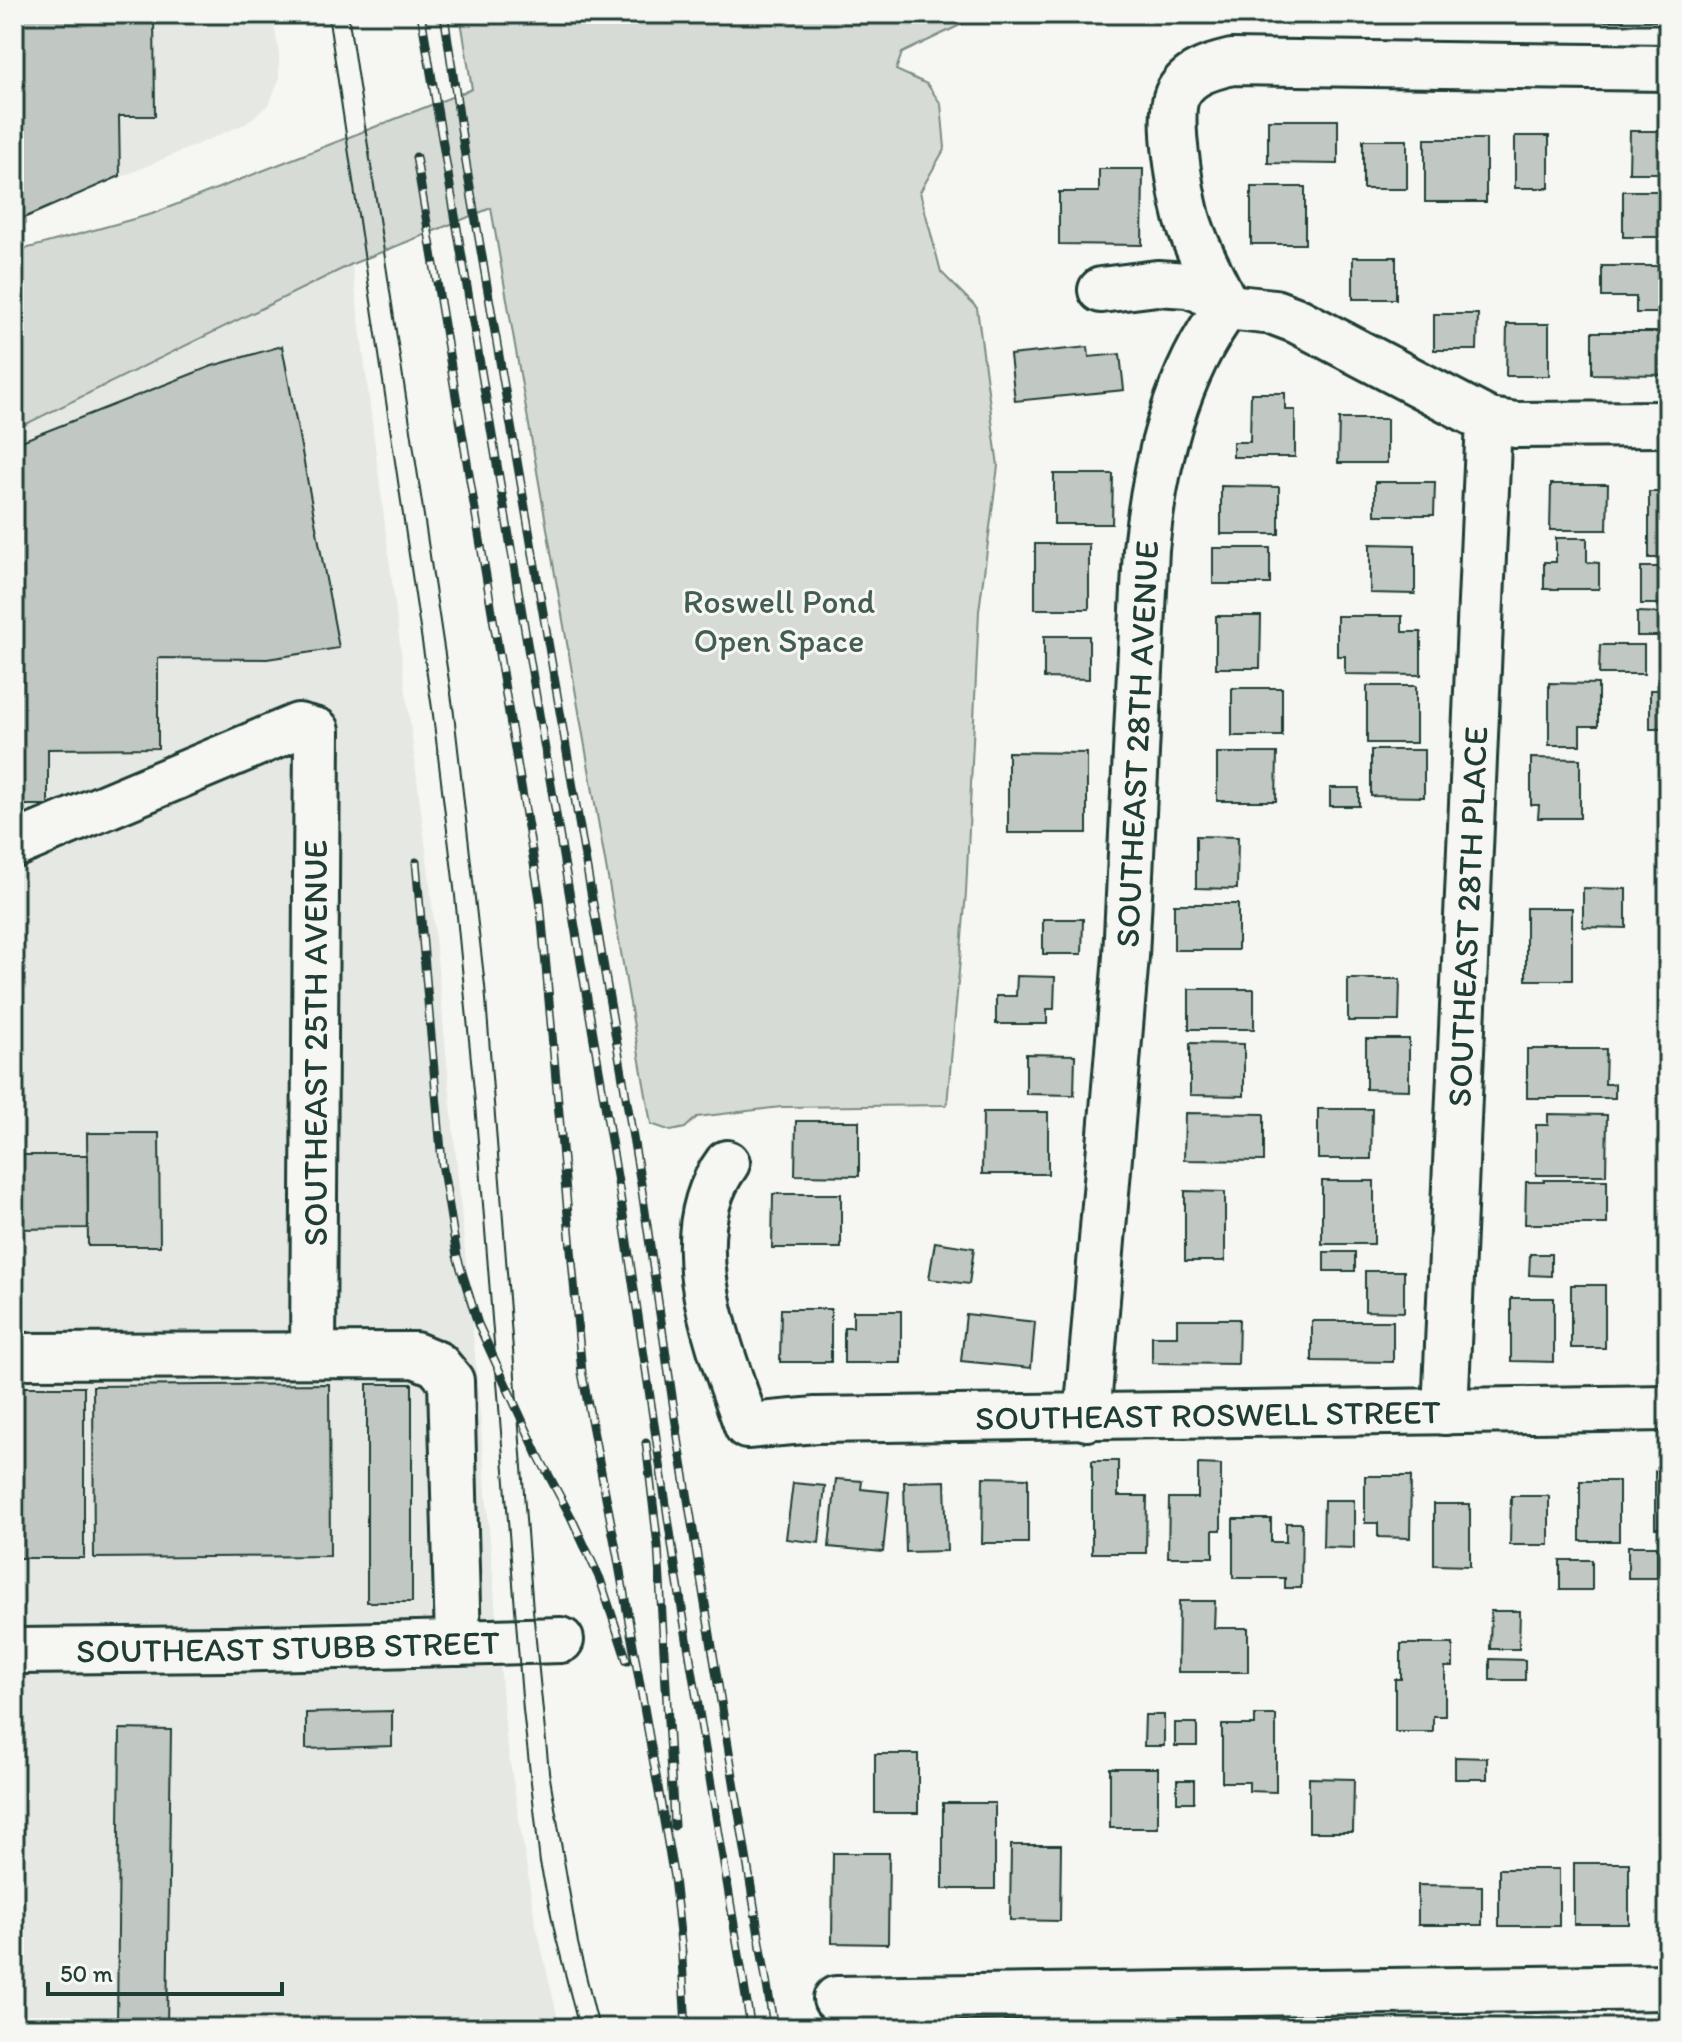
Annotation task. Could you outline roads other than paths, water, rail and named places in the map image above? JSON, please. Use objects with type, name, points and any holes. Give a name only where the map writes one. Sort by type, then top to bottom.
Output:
[{"type":"street","points":[[1227,307],[1187,216],[1173,125],[1177,95],[1199,71],[1232,62],[1668,68]]},
{"type":"street","points":[[1101,290],[1173,283],[1202,290],[1227,307],[1274,312],[1298,321],[1489,421],[1516,425],[1668,424]]},
{"type":"street","name":"SOUTHEAST 28TH AVENUE","points":[[1087,1418],[1126,956],[1151,497],[1166,438],[1192,364],[1206,334],[1227,307]]},
{"type":"street","name":"SOUTHEAST 28TH PLACE","points":[[1445,1412],[1489,421]]},
{"type":"street","name":"SOUTHEAST 25TH AVENUE","points":[[14,845],[298,726],[317,731],[313,1354]]},
{"type":"street","name":"SOUTHEAST ROSWELL STREET","points":[[727,1163],[713,1181],[703,1216],[702,1274],[718,1345],[747,1426],[816,1420],[1668,1408]]},
{"type":"street","points":[[14,1356],[415,1355],[437,1364],[451,1381],[458,1643]]},
{"type":"street","name":"SOUTHEAST STUBB STREET","points":[[14,1651],[561,1640]]},
{"type":"street","points":[[836,1999],[1668,1987]]},
{"type":"tram line","points":[[328,14],[433,715],[455,896],[474,1091],[523,1710],[540,1863],[579,2028]]},
{"type":"tram line","points":[[348,14],[454,714],[485,986],[533,1610],[549,1772],[578,1943],[599,2028]]},
{"type":"railway","points":[[421,14],[619,1188],[676,1572],[751,2028]]},
{"type":"railway","points":[[444,14],[467,169],[641,1184],[679,1444],[774,2028]]},
{"type":"railway","points":[[416,157],[540,899],[582,1373],[674,1878],[682,1952]]},
{"type":"railway","points":[[416,862],[442,1163],[457,1256],[478,1324],[600,1579],[627,1661]]},
{"type":"railway","points":[[646,1443],[658,1546],[674,1826]]},
{"type":"railway","points":[[681,1942],[686,2028]]},
{"type":"park label","name":"Roswell Pond Open Space","points":[[779,620]]}]
